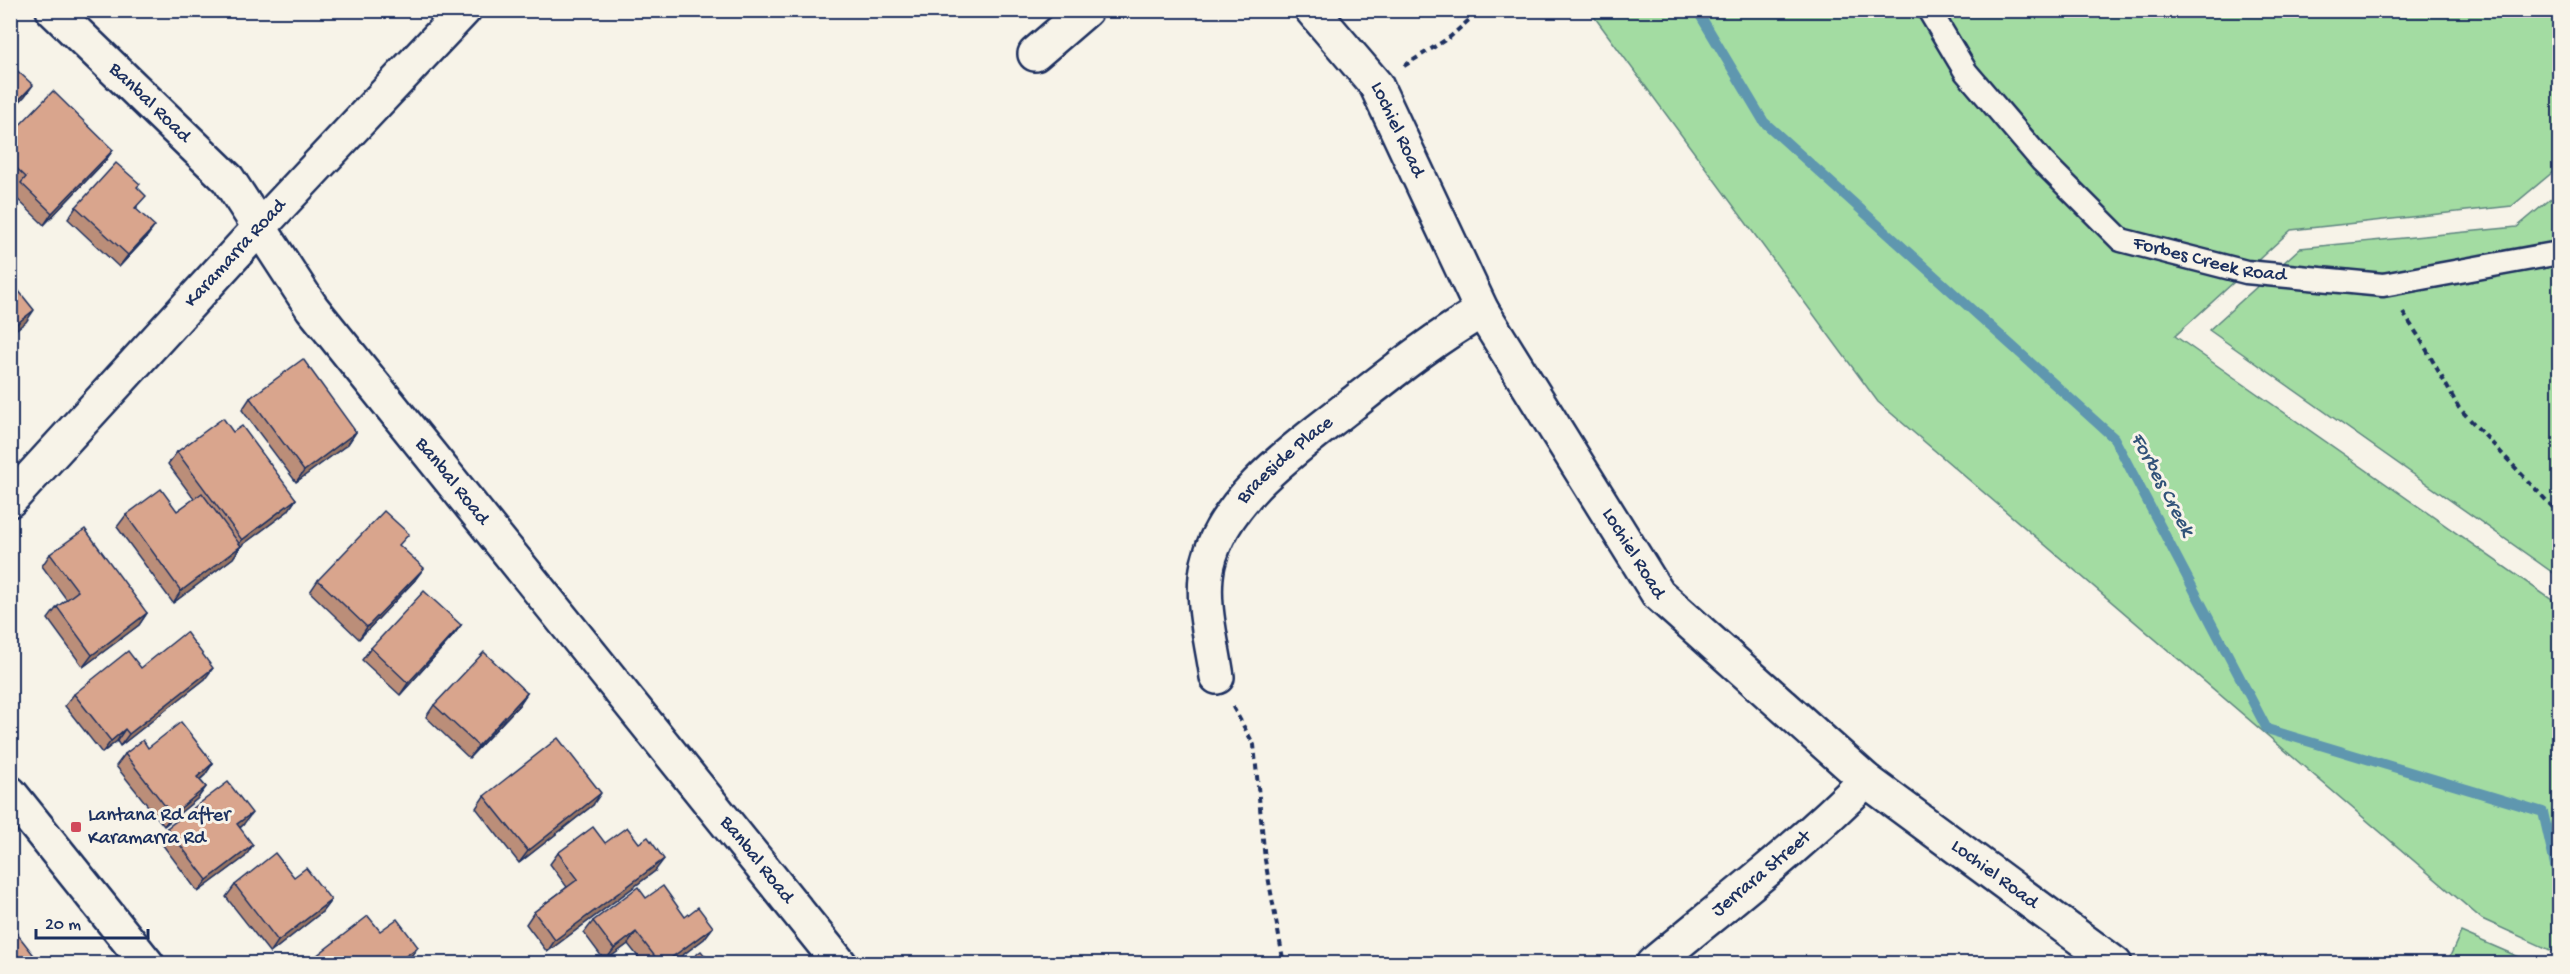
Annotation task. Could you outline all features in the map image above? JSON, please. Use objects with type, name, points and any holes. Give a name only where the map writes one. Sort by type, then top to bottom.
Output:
[{"type":"street","name":"Banbal Road","points":[[53,10],[228,179],[258,229],[319,318],[840,963]]},
{"type":"street","name":"Karamarra Road","points":[[10,500],[258,229],[464,10]]},
{"type":"street","points":[[1035,54],[1086,10]]},
{"type":"street","name":"Lochiel Road","points":[[1312,10],[1376,85],[1482,311],[1658,594],[1866,780],[2115,963]]},
{"type":"street","name":"Braeside Place","points":[[1217,677],[1206,596],[1207,565],[1215,544],[1245,496],[1269,470],[1425,347],[1482,311]]},
{"type":"street","name":"Jerrara Street","points":[[1653,963],[1783,857],[1866,780]]},
{"type":"street","points":[[10,793],[147,963]]},
{"type":"lane","name":"Forbes Creek Road","points":[[1929,10],[1966,72],[2042,161],[2121,240],[2246,272],[2384,285],[2559,253]]},
{"type":"path","points":[[1376,85],[1450,37],[1480,10]]},
{"type":"path","points":[[2384,285],[2421,340],[2459,408],[2559,515]]},
{"type":"path","points":[[1217,677],[1254,745],[1265,860],[1284,963]]},
{"type":"green space","points":[[1590,11],[2559,11],[2559,167],[2512,206],[2291,230],[2175,336],[2559,605],[2559,954],[2482,919],[1878,402]]},
{"type":"green space","points":[[2559,192],[2559,577],[2209,330],[2300,248],[2517,227]]},
{"type":"green space","points":[[2461,932],[2533,963],[2447,963]]},
{"type":"building","points":[[10,64],[33,85],[10,109]]},
{"type":"building","points":[[53,91],[113,150],[52,213],[21,183],[26,177],[10,162],[10,135]]},
{"type":"building","points":[[116,163],[140,184],[137,187],[146,196],[135,208],[155,226],[128,255],[76,207]]},
{"type":"building","points":[[10,280],[34,310],[10,329]]},
{"type":"building","points":[[303,359],[356,432],[304,471],[250,398]]},
{"type":"building","points":[[223,418],[233,432],[242,426],[296,499],[242,540],[177,452]]},
{"type":"building","points":[[161,489],[177,511],[202,493],[241,546],[181,591],[126,515]]},
{"type":"building","points":[[384,511],[409,534],[399,545],[424,568],[367,627],[318,580]]},
{"type":"building","points":[[85,529],[147,613],[92,655],[57,607],[78,591],[50,554]]},
{"type":"building","points":[[424,591],[461,625],[408,683],[371,648]]},
{"type":"building","points":[[186,632],[213,668],[129,734],[125,729],[111,741],[74,694],[128,651],[141,668]]},
{"type":"building","points":[[484,652],[527,693],[478,746],[434,705]]},
{"type":"building","points":[[181,722],[213,763],[197,777],[206,787],[172,815],[125,754],[143,740],[148,748]]},
{"type":"building","points":[[558,738],[601,793],[528,851],[484,796]]},
{"type":"building","points":[[228,782],[252,813],[237,824],[253,845],[207,880],[167,828]]},
{"type":"building","points":[[593,827],[605,843],[627,827],[639,843],[648,837],[664,859],[555,940],[534,912],[578,879],[558,853]]},
{"type":"building","points":[[275,853],[294,877],[306,868],[331,900],[278,941],[235,885]]},
{"type":"building","points":[[663,886],[685,917],[698,907],[713,927],[664,963],[660,963],[636,932],[614,949],[593,921],[638,887],[646,898]]},
{"type":"building","points":[[368,916],[380,931],[397,919],[418,947],[396,963],[313,963],[311,960]]},
{"type":"building","points":[[11,926],[40,963],[10,963]]},
{"type":"building","points":[[701,951],[711,963],[686,963]]},
{"type":"waterway","name":"Forbes Creek","points":[[1697,10],[1764,122],[2114,438],[2267,729],[2543,812],[2560,887]]},
{"type":"place","name":"Lantana Rd after Karamarra Rd","points":[[76,827]]}]
